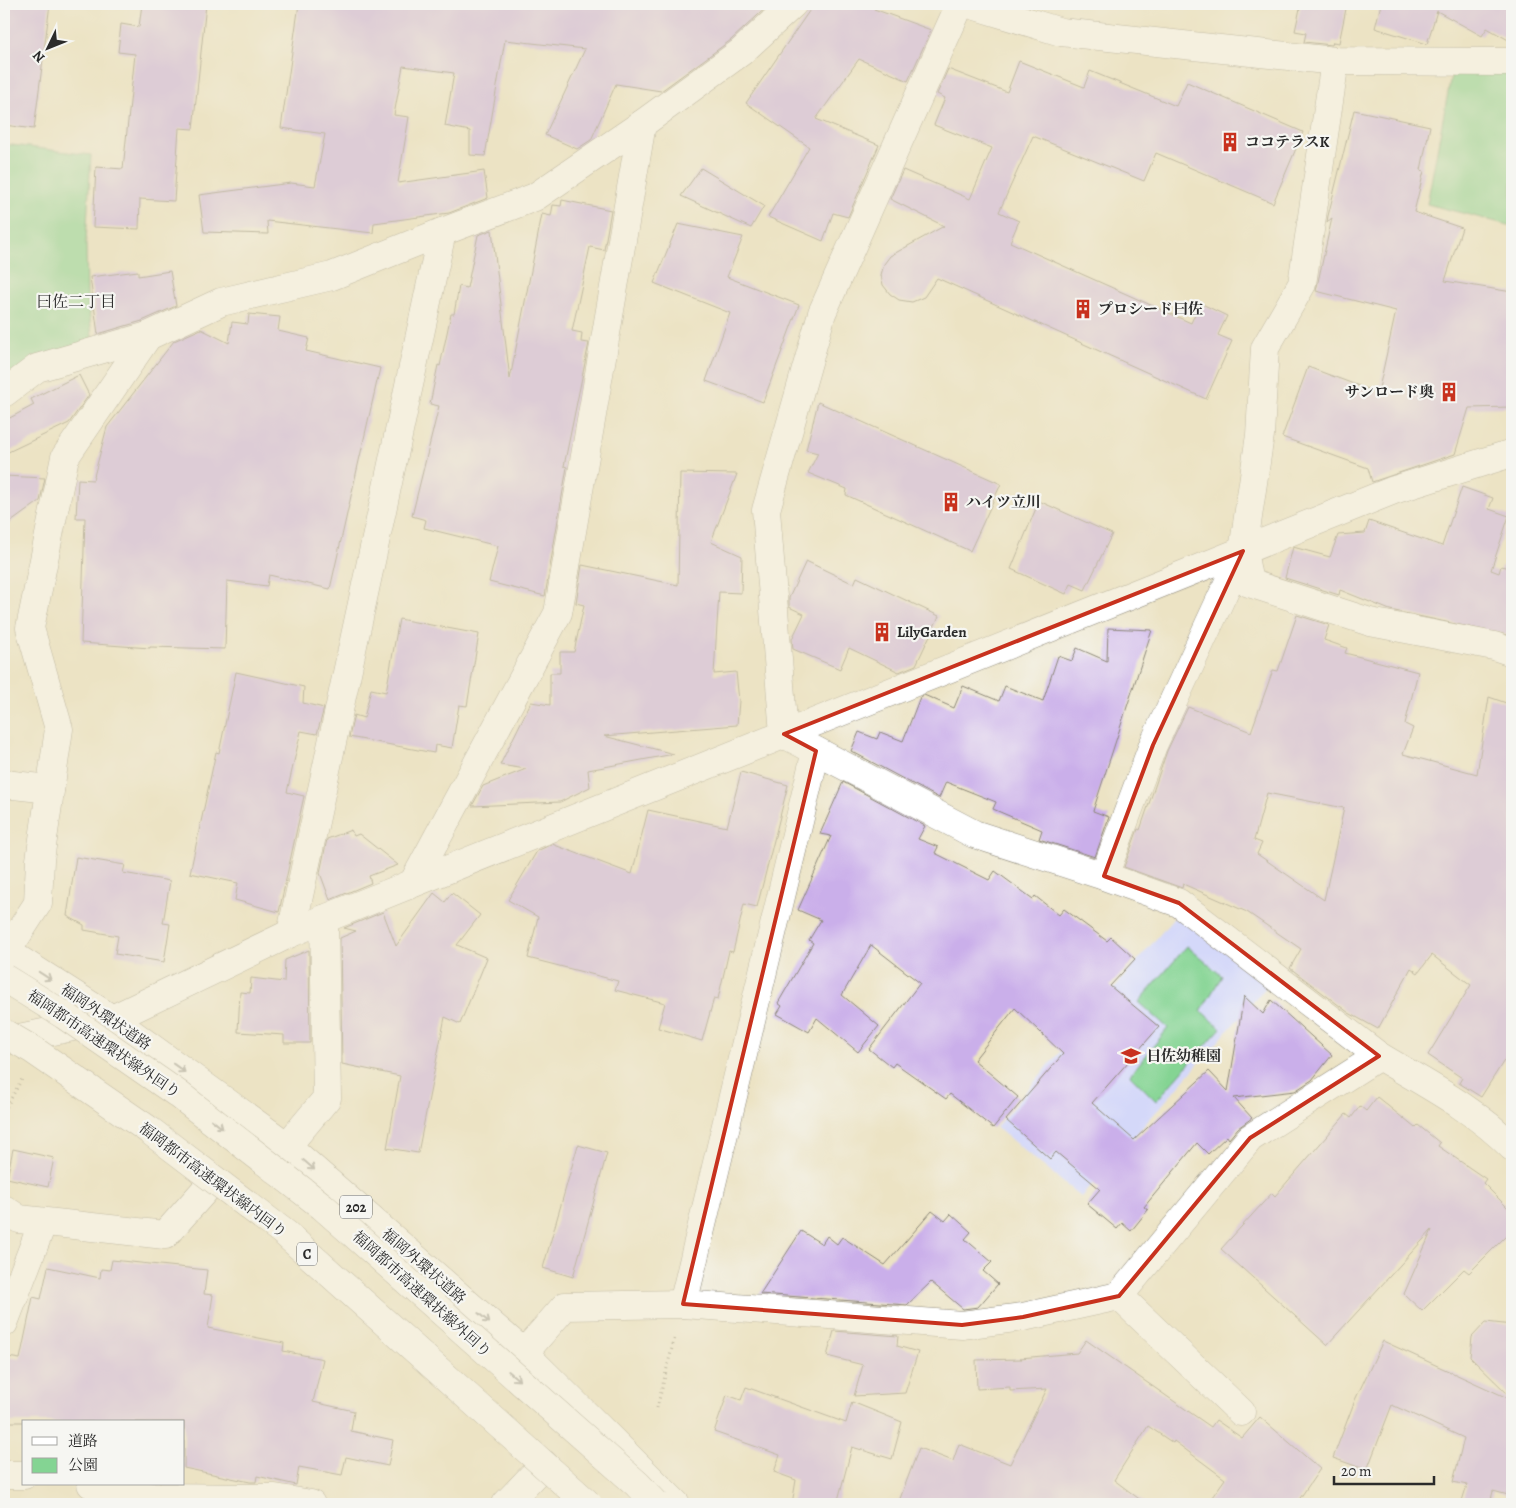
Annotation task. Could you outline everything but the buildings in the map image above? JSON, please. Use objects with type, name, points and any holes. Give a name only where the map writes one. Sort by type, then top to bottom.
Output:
[{"type":"main road","points":[[4,393],[37,368],[148,336],[221,302],[332,276],[535,197],[642,124],[741,52],[793,4]]},
{"type":"main road","points":[[784,734],[766,510],[822,313],[960,4]]},
{"type":"main road","points":[[969,4],[1061,32],[1335,61],[1512,62]]},
{"type":"main road","points":[[1104,876],[1153,745],[1243,551],[1260,434],[1265,348],[1302,284],[1335,61]]},
{"type":"main road","points":[[413,884],[558,614],[642,124]]},
{"type":"main road","points":[[291,933],[442,232]]},
{"type":"main road","points":[[5,951],[38,904],[40,860],[59,729],[30,628],[65,457],[148,336]]},
{"type":"main road","points":[[4,1043],[112,1019],[324,919],[1394,490],[1512,453]]},
{"type":"main road","points":[[1243,551],[1249,583],[1370,622],[1494,646],[1512,652]]},
{"type":"main road","points":[[784,734],[974,834],[1104,876],[1179,903],[1379,1056],[1452,1100],[1502,1137],[1512,1147]]},
{"type":"main road","points":[[683,1304],[816,751]]},
{"type":"main road","points":[[4,784],[50,789]]},
{"type":"main road","points":[[287,1146],[327,1098],[324,919]]},
{"type":"main road","name":"福岡外環状道路","points":[[5,951],[112,1019],[287,1146],[524,1353],[676,1504]]},
{"type":"main road","name":"福岡都市高速環状線外回り","points":[[4,978],[64,1015],[178,1094],[322,1206],[637,1484],[656,1504]]},
{"type":"main road","name":"福岡都市高速環状線内回り","points":[[4,1033],[33,1050],[150,1130],[286,1234],[586,1504]]},
{"type":"main road","points":[[4,1043],[214,1180],[544,1464],[586,1504]]},
{"type":"main road","points":[[524,1353],[565,1306],[683,1304],[962,1325],[1023,1317],[1119,1296],[1250,1138],[1379,1056]]},
{"type":"main road","points":[[4,1208],[19,1219],[165,1235],[214,1180]]},
{"type":"main road","points":[[4,1323],[43,1222]]},
{"type":"main road","points":[[1119,1296],[1241,1412]]},
{"type":"main road","points":[[506,1504],[544,1464]]},
{"type":"main road","points":[[4,1475],[22,1475]]},
{"type":"main road","points":[[100,1486],[152,1497],[275,1498],[310,1504]]},
{"type":"path","points":[[4,1111],[32,1062]]},
{"type":"path","points":[[656,1408],[683,1304]]},
{"type":"highlighted area","points":[[1243,551],[1153,745],[1104,876],[1179,903],[1379,1056],[1250,1138],[1119,1296],[1023,1317],[962,1325],[683,1304],[816,751],[784,734]]},
{"type":"shaded area","name":"日佐幼稚園","points":[[1179,912],[1268,985],[1081,1197],[996,1127]]},
{"type":"green space","points":[[1512,70],[1512,226],[1427,204],[1452,71]]},
{"type":"green space","points":[[4,144],[91,155],[86,242],[87,293],[93,345],[4,384]]},
{"type":"green space","points":[[1187,946],[1222,976],[1201,1011],[1221,1028],[1156,1101],[1130,1075],[1168,1028],[1139,1002]]},
{"type":"place","name":"ココテラスK","points":[[1230,142]]},
{"type":"place","name":"プロシード曰佐","points":[[1083,309]]},
{"type":"place","name":"サンロード奥","points":[[1449,392]]},
{"type":"place","name":"ハイツ立川","points":[[951,502]]},
{"type":"place","name":"LilyGarden","points":[[882,632]]},
{"type":"place","name":"日佐幼稚園","points":[[1131,1056]]},
{"type":"district","name":"曰佐二丁目","points":[[76,301]]}]
